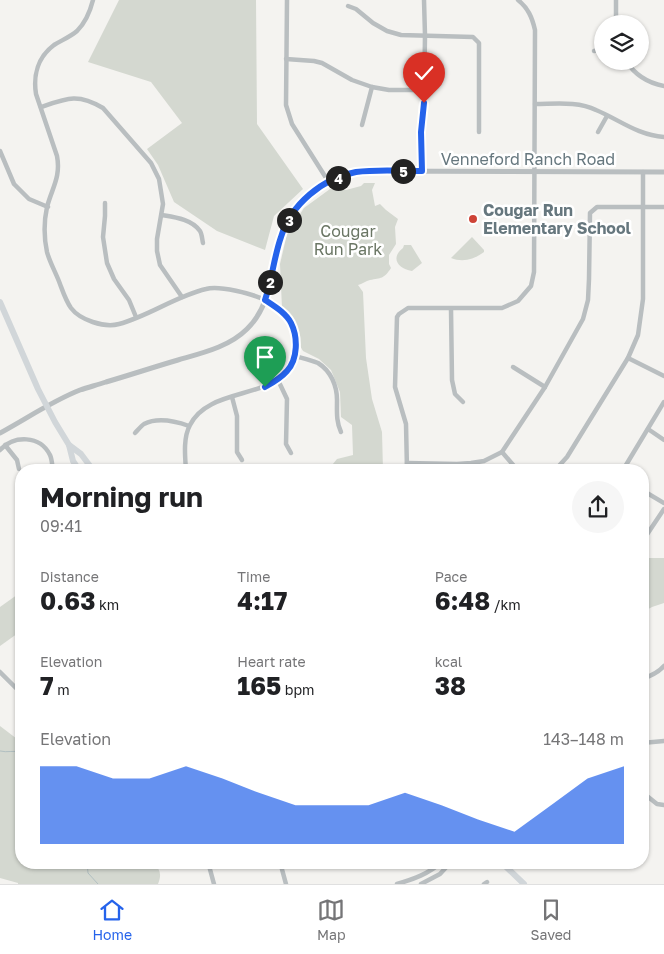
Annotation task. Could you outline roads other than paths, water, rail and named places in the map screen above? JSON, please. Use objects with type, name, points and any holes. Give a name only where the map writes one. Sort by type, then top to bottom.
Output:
[{"type":"main road","points":[[0,302],[48,407],[69,445],[74,464]]},
{"type":"main road","points":[[69,445],[81,454],[88,464]]},
{"type":"main road","points":[[508,869],[524,884]]},
{"type":"street","points":[[93,0],[87,19],[78,30],[46,52],[38,63],[34,83],[57,156],[57,178],[44,225],[47,252],[66,300],[72,309],[84,319],[100,324],[117,324],[208,288],[219,288],[265,300],[278,309],[291,322],[296,339],[295,356],[289,370],[278,380],[265,387],[213,403],[197,415],[189,426],[185,442],[186,464]]},
{"type":"street","points":[[287,0],[286,105],[292,124],[328,181]]},
{"type":"street","points":[[422,171],[424,0]]},
{"type":"street","points":[[518,0],[527,8],[532,16],[535,30],[534,272],[530,286],[518,301],[502,308],[408,308],[399,314],[397,317],[395,387],[406,424],[406,463],[457,464],[484,460],[502,452],[545,387],[583,319],[588,300],[590,213],[597,207],[664,207]]},
{"type":"street","points":[[616,0],[616,15]]},
{"type":"street","points":[[348,6],[356,9],[373,23],[387,31],[401,35],[473,36],[479,43],[479,132]]},
{"type":"street","points":[[286,60],[322,63],[352,80],[372,87],[389,90],[424,90]]},
{"type":"street","points":[[632,70],[645,80],[664,86]]},
{"type":"street","points":[[362,125],[372,87]]},
{"type":"street","points":[[41,107],[66,99],[87,99],[104,108],[151,163],[159,179],[163,204],[157,239],[160,265],[182,298]]},
{"type":"street","points":[[535,104],[573,104],[595,109],[631,128],[652,136],[664,137]]},
{"type":"street","points":[[598,132],[608,116]]},
{"type":"street","points":[[0,151],[14,184],[29,199],[48,206]]},
{"type":"street","name":"Venneford Ranch Road","points":[[0,433],[80,390],[201,353],[229,343],[246,331],[265,300],[280,238],[286,224],[300,204],[328,181],[356,172],[664,172]]},
{"type":"street","points":[[561,464],[567,457],[628,358],[638,335],[643,299],[643,172]]},
{"type":"street","points":[[105,203],[103,237],[107,263],[114,279],[129,300],[136,317]]},
{"type":"street","points":[[162,215],[192,223],[200,232],[203,243]]},
{"type":"street","points":[[451,309],[452,380],[455,394],[463,402]]},
{"type":"street","points":[[295,356],[317,363],[332,378],[337,394],[337,422],[341,432]]},
{"type":"street","points":[[628,358],[664,376]]},
{"type":"street","points":[[513,367],[545,387]]},
{"type":"street","points":[[278,380],[286,399],[286,444],[290,453]]},
{"type":"street","points":[[232,397],[237,416],[237,452],[242,460]]},
{"type":"street","points":[[627,464],[664,402]]},
{"type":"street","points":[[135,433],[143,425],[160,420],[175,421],[189,426]]},
{"type":"street","points":[[648,429],[664,440]]},
{"type":"street","points":[[0,450],[14,441],[30,439],[40,443],[50,455],[52,464]]},
{"type":"street","points":[[5,446],[17,460],[18,464]]},
{"type":"street","points":[[502,452],[512,464]]},
{"type":"street","points":[[649,494],[664,503]]},
{"type":"street","points":[[649,532],[664,509]]},
{"type":"street","points":[[649,677],[664,666]]},
{"type":"street","points":[[0,672],[15,687]]},
{"type":"street","points":[[649,742],[664,741]]},
{"type":"street","points":[[649,798],[657,804],[664,805]]},
{"type":"street","points":[[210,869],[214,884]]},
{"type":"street","points":[[282,869],[286,884]]},
{"type":"street","points":[[397,884],[418,878],[434,869]]},
{"type":"street","points":[[421,884],[440,874],[445,869]]},
{"type":"waterway","points":[[0,751],[15,751]]},
{"type":"waterway","points":[[88,869],[88,873],[98,884]]},
{"type":"place","name":"Cougar Run Elementary School","points":[[473,219]]},
{"type":"park label","name":"Cougar Run Park","points":[[348,240]]}]
